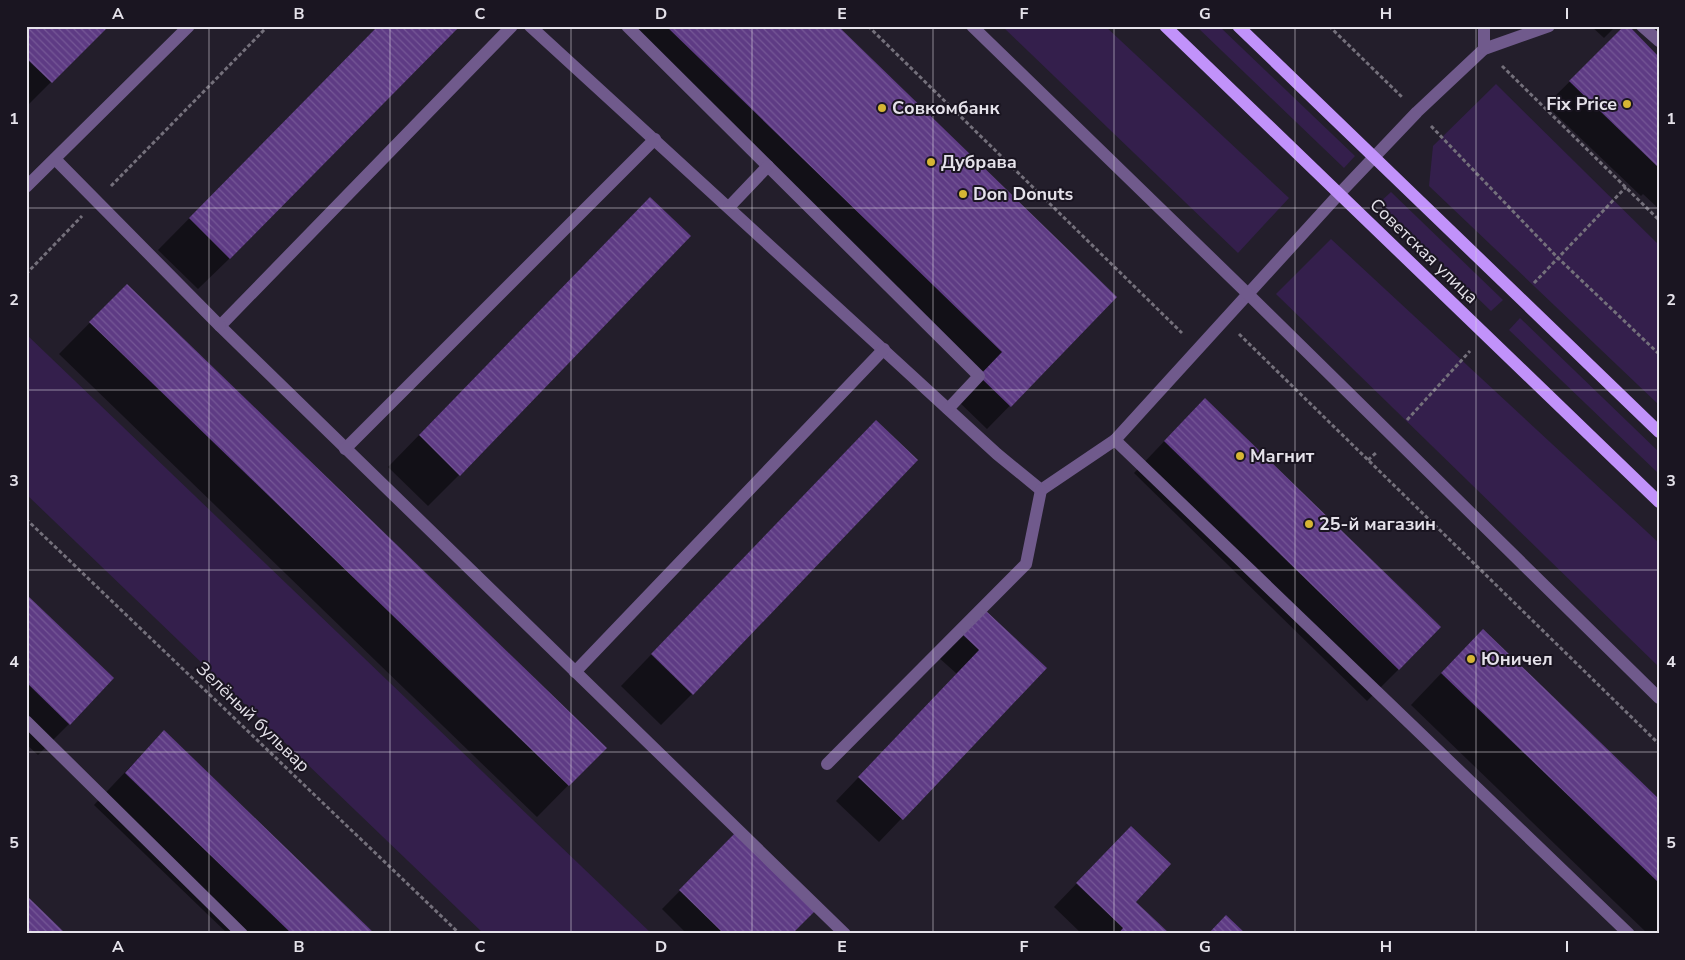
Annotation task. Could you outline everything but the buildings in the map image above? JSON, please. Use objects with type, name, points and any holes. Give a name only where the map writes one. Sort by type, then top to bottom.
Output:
[{"type":"main road","name":"Советская улица","points":[[1165,26],[1659,502]]},
{"type":"main road","name":"Советская улица","points":[[1238,26],[1659,432]]},
{"type":"street","points":[[26,187],[189,26]]},
{"type":"street","points":[[220,326],[512,26]]},
{"type":"street","points":[[530,26],[997,454],[1041,490]]},
{"type":"street","points":[[627,26],[979,376],[948,409]]},
{"type":"street","points":[[972,26],[1659,698]]},
{"type":"street","points":[[1484,26],[1484,49]]},
{"type":"street","points":[[827,764],[1026,564],[1041,490],[1115,440],[1340,194],[1418,112],[1484,49],[1549,26]]},
{"type":"street","points":[[1642,26],[1659,40]]},
{"type":"street","points":[[346,449],[655,139]]},
{"type":"street","points":[[55,159],[220,326],[845,934]]},
{"type":"street","points":[[729,207],[768,166]]},
{"type":"street","points":[[575,672],[884,349]]},
{"type":"street","points":[[1115,440],[1629,934]]},
{"type":"street","points":[[26,722],[242,934]]},
{"type":"path","points":[[26,274],[268,26]]},
{"type":"path","points":[[868,26],[1198,349]]},
{"type":"path","points":[[1329,26],[1418,112],[1558,258],[1659,354]]},
{"type":"path","points":[[1484,49],[1659,220]]},
{"type":"path","points":[[1530,287],[1626,187]]},
{"type":"path","points":[[1225,320],[1659,744]]},
{"type":"path","points":[[1368,460],[1474,347]]},
{"type":"path","name":"Зелёный бульвар","points":[[26,519],[460,934]]},
{"type":"shaded area","points":[[1002,26],[1105,26],[1289,198],[1238,253]]},
{"type":"shaded area","points":[[1196,26],[1219,26],[1355,156],[1344,168]]},
{"type":"shaded area","points":[[1496,84],[1659,245],[1659,405],[1429,186],[1433,146]]},
{"type":"shaded area","points":[[1391,192],[1503,300],[1491,311],[1379,203]]},
{"type":"shaded area","points":[[1331,239],[1659,543],[1659,667],[1276,294]]},
{"type":"shaded area","points":[[1520,318],[1659,452],[1659,474],[1509,330]]},
{"type":"shaded area","points":[[26,334],[652,934],[484,934],[26,494]]},
{"type":"place","name":"Fix Price","points":[[1627,104]]},
{"type":"place","name":"Совкомбанк","points":[[882,108]]},
{"type":"place","name":"Дубрава","points":[[931,162]]},
{"type":"place","name":"Don Donuts","points":[[963,194]]},
{"type":"place","name":"Магнит","points":[[1240,456]]},
{"type":"place","name":"25-й магазин","points":[[1309,524]]},
{"type":"place","name":"Юничел","points":[[1471,659]]}]
